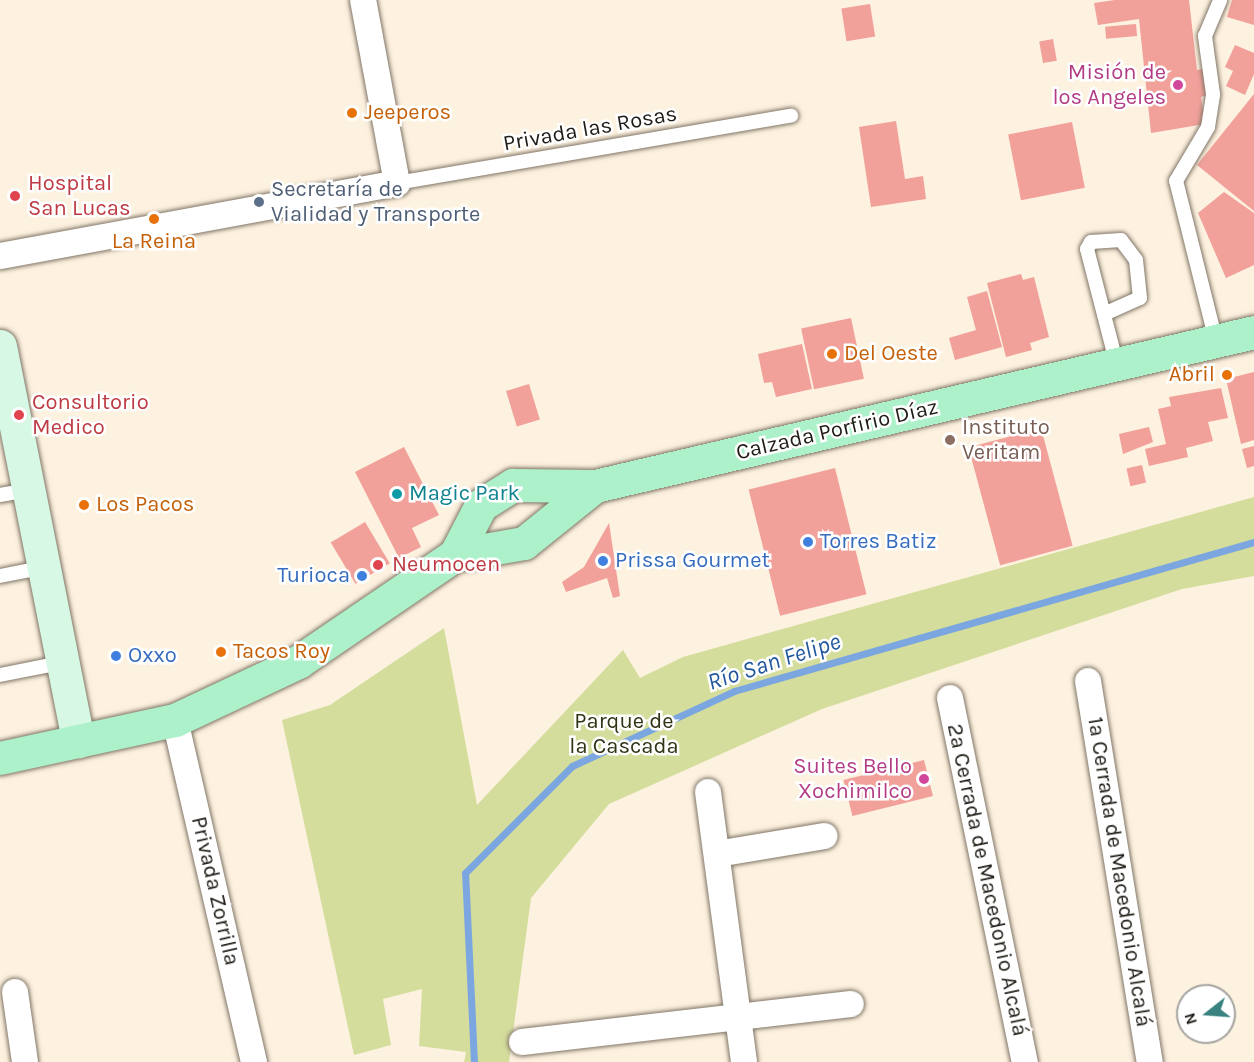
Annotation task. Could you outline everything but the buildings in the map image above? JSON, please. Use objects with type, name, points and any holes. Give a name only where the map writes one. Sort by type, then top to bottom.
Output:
[{"type":"main road","name":"Calzada Porfirio Díaz","points":[[454,555],[481,505],[495,493],[531,482],[595,486],[1117,366],[1254,332]]},
{"type":"main road","name":"Calzada Porfirio Díaz","points":[[0,758],[175,720],[298,662],[454,555],[524,543],[595,486]]},
{"type":"street","points":[[0,256],[397,183],[363,0]]},
{"type":"street","points":[[0,346],[13,492],[41,568],[78,741]]},
{"type":"street","name":"1a Cerrada de Macedonio Alcalá","points":[[1088,681],[1150,1062]]},
{"type":"street","name":"2a Cerrada de Macedonio Alcalá","points":[[950,698],[1025,1062]]},
{"type":"street","name":"Privada Zorrilla","points":[[175,720],[254,1062]]},
{"type":"street","points":[[708,792],[744,1062]]},
{"type":"street","points":[[717,854],[825,836]]},
{"type":"street","points":[[15,992],[25,1062]]},
{"type":"street","points":[[522,1042],[738,1015],[852,1004]]},
{"type":"lane","points":[[1216,340],[1176,181],[1208,127],[1213,94],[1205,36],[1220,0]]},
{"type":"lane","name":"Privada las Rosas","points":[[397,183],[791,116]]},
{"type":"lane","points":[[1104,314],[1140,298],[1136,260],[1121,240],[1091,242],[1087,249],[1117,366]]},
{"type":"lane","points":[[0,576],[41,568]]},
{"type":"lane","points":[[0,675],[60,663]]},
{"type":"green space","name":"Parque de la Cascada","points":[[1254,497],[1254,576],[1182,589],[822,709],[609,804],[531,898],[509,1062],[464,1062],[466,1052],[419,1046],[422,989],[383,999],[391,1045],[354,1055],[282,720],[330,705],[444,628],[477,805],[623,650],[640,678],[683,657]]},
{"type":"waterway","name":"Río San Felipe","points":[[474,1062],[465,873],[572,766],[734,691],[1254,542]]},
{"type":"place","name":"Misión de los Angeles","points":[[1178,85]]},
{"type":"place","name":"Jeeperos","points":[[352,113]]},
{"type":"place","name":"Hospital San Lucas","points":[[15,196]]},
{"type":"place","name":"Secretaría de Vialidad y Transporte","points":[[259,202]]},
{"type":"place","name":"La Reina","points":[[154,219]]},
{"type":"place","name":"Del Oeste","points":[[832,354]]},
{"type":"place","name":"Abril","points":[[1227,375]]},
{"type":"place","name":"Consultorio Medico","points":[[19,415]]},
{"type":"place","name":"Instituto Veritam","points":[[950,440]]},
{"type":"place","name":"Magic Park","points":[[397,494]]},
{"type":"place","name":"Los Pacos","points":[[84,505]]},
{"type":"place","name":"Torres Batiz","points":[[808,542]]},
{"type":"place","name":"Prissa Gourmet","points":[[603,561]]},
{"type":"place","name":"Neumocen","points":[[378,565]]},
{"type":"place","name":"Turioca","points":[[362,576]]},
{"type":"place","name":"Tacos Roy","points":[[221,652]]},
{"type":"place","name":"Oxxo","points":[[116,656]]},
{"type":"place","name":"Suites Bello Xochimilco","points":[[924,779]]}]
